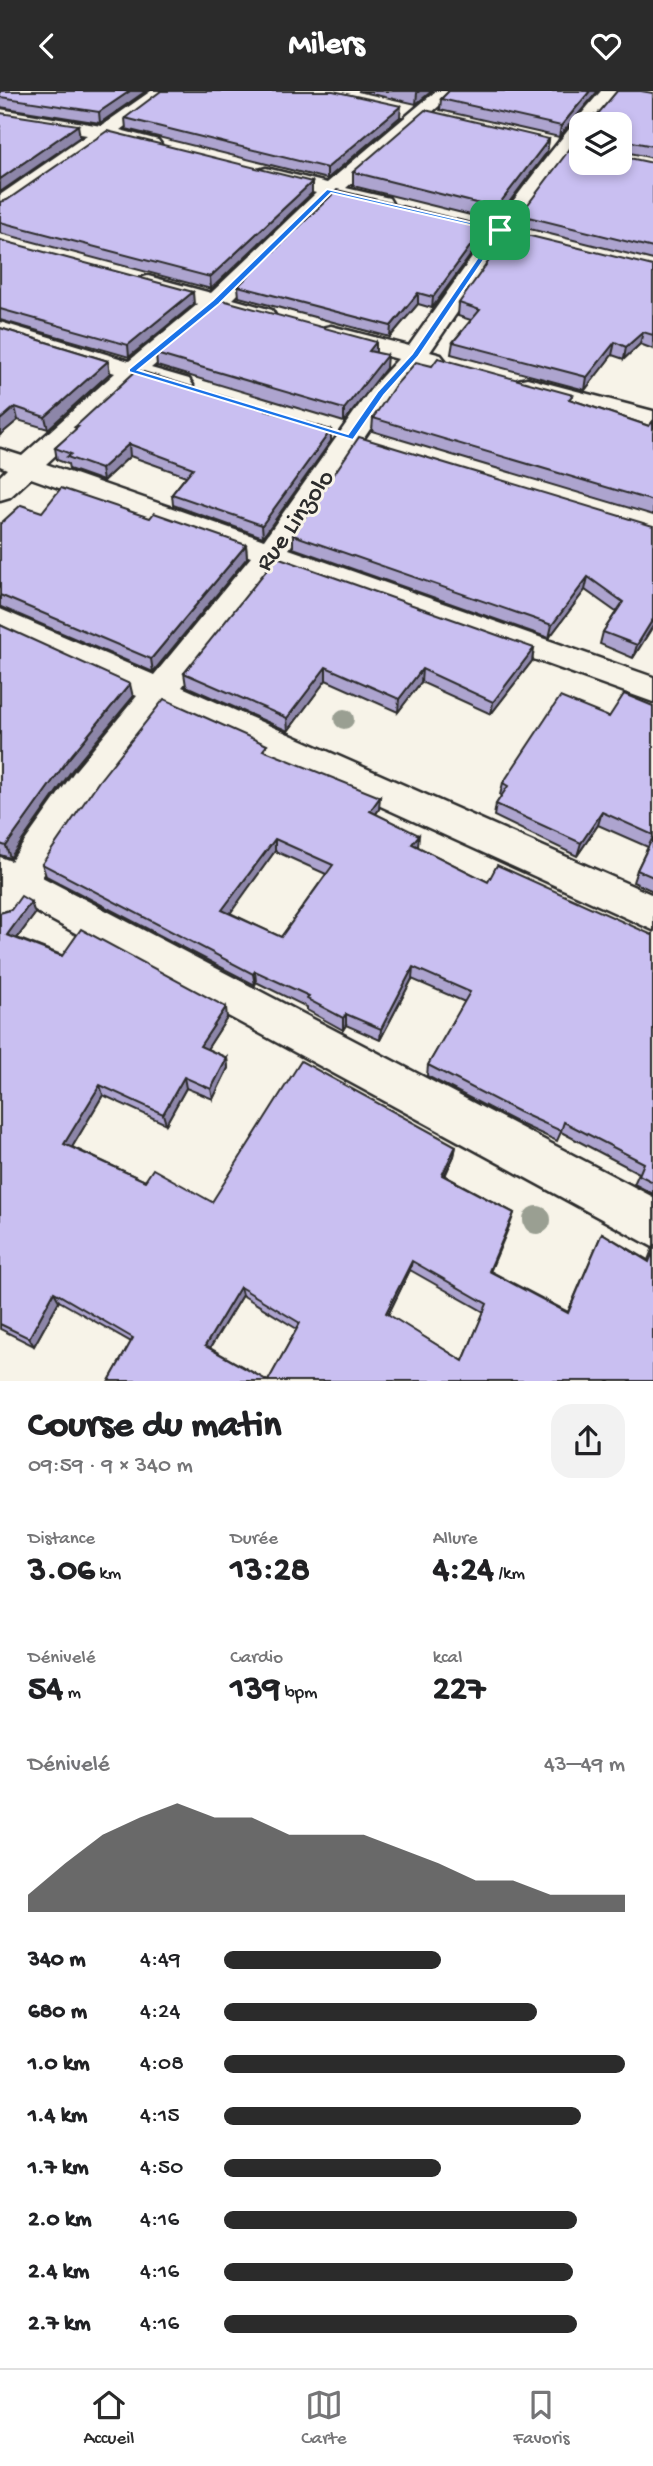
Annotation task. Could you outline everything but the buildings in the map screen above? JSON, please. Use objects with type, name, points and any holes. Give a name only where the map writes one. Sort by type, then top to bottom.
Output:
[{"type":"street","points":[[0,205],[163,91]]},
{"type":"street","points":[[0,491],[14,462],[56,439],[132,371],[216,302],[330,191],[447,91]]},
{"type":"street","name":"Rue Linzolo","points":[[593,112],[611,91]]},
{"type":"street","points":[[396,108],[446,120]]},
{"type":"street","points":[[0,115],[104,132],[167,148]]},
{"type":"street","name":"Rue Linzolo","points":[[6,887],[271,554],[381,393],[415,355],[500,230],[569,139]]},
{"type":"street","points":[[242,168],[397,206]]},
{"type":"street","points":[[130,278],[282,320]]},
{"type":"street","points":[[308,327],[454,366]]},
{"type":"street","points":[[0,329],[209,394]]},
{"type":"street","points":[[507,380],[653,419]]},
{"type":"street","points":[[14,462],[653,690]]},
{"type":"street","points":[[0,620],[653,913]]},
{"type":"street","points":[[6,887],[653,1223]]},
{"type":"route","points":[[330,191],[500,230],[462,290],[415,355],[381,393],[350,438],[132,371],[216,302],[330,191]]}]
